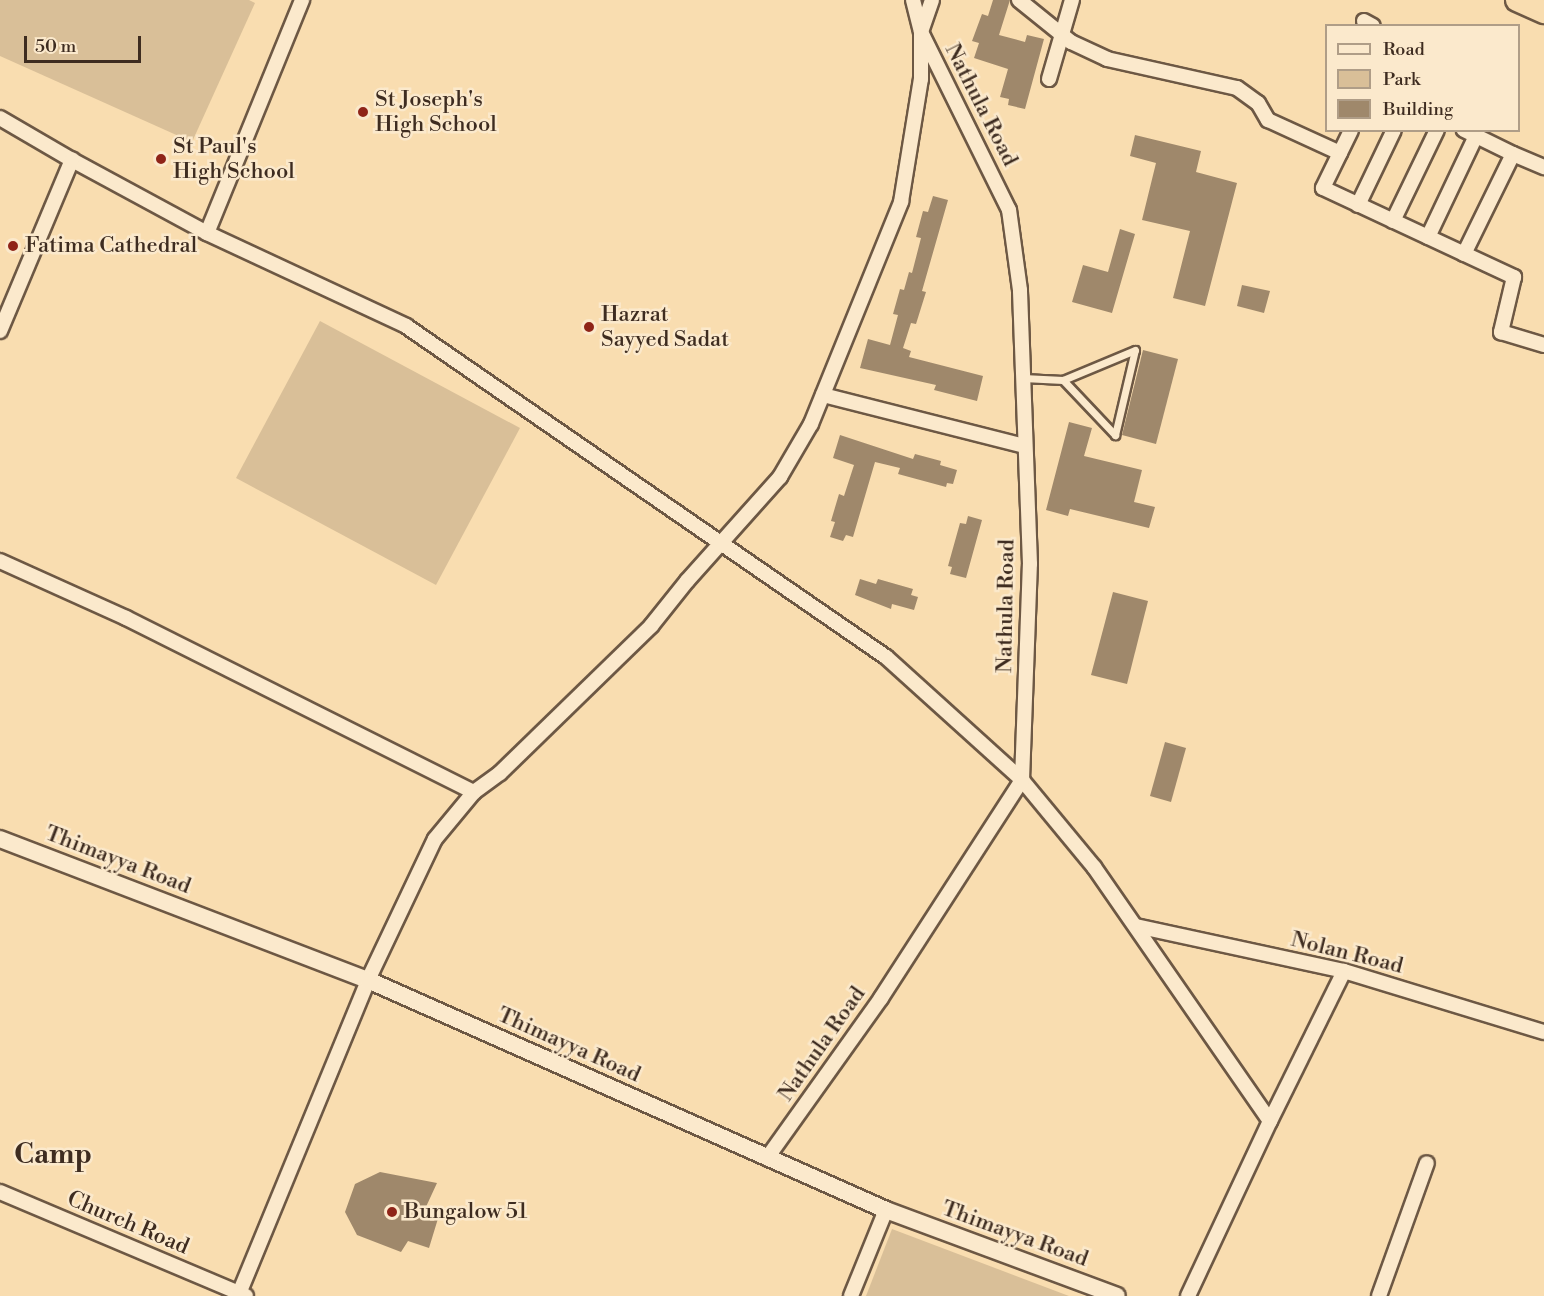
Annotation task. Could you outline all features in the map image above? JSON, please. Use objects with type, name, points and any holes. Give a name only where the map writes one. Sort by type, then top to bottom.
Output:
[{"type":"highway","points":[[1517,0],[1544,12]]},
{"type":"street","points":[[207,233],[302,0]]},
{"type":"street","name":"Nathula Road","points":[[767,1158],[880,998],[1022,780],[1030,564],[1020,290],[1009,210],[921,33],[913,0]]},
{"type":"street","points":[[241,1295],[368,980],[435,838],[474,792],[500,772],[651,626],[780,477],[811,424],[901,202],[921,79],[921,33],[932,0]]},
{"type":"street","points":[[1019,0],[1071,42],[1107,59],[1237,88],[1258,103],[1268,120],[1340,153]]},
{"type":"street","points":[[1049,79],[1072,0]]},
{"type":"street","points":[[0,118],[207,233],[406,326],[886,657],[1022,780],[1095,867],[1269,1121]]},
{"type":"street","points":[[1349,132],[1323,188],[1514,278],[1501,332],[1544,345]]},
{"type":"street","points":[[1358,205],[1393,132]]},
{"type":"street","points":[[1393,221],[1436,132]]},
{"type":"street","points":[[1428,237],[1470,133],[1544,167]]},
{"type":"street","points":[[1464,254],[1514,153]]},
{"type":"street","points":[[0,331],[72,160]]},
{"type":"street","points":[[823,395],[1025,446]]},
{"type":"street","points":[[0,561],[126,618],[474,792]]},
{"type":"street","name":"Thimayya Road","points":[[0,839],[368,980],[886,1210],[1117,1296]]},
{"type":"street","name":"Nolan Road","points":[[1136,926],[1344,971],[1544,1032]]},
{"type":"street","points":[[1188,1296],[1269,1121],[1344,971]]},
{"type":"street","points":[[1379,1296],[1427,1163]]},
{"type":"street","name":"Church Road","points":[[0,1192],[241,1295]]},
{"type":"street","points":[[851,1296],[886,1210]]},
{"type":"lane","points":[[1022,378],[1063,380],[1135,350],[1115,435],[1063,380]]},
{"type":"green space","points":[[0,0],[249,0],[255,3],[192,142],[0,56]]},
{"type":"green space","points":[[320,321],[520,428],[436,585],[236,478]]},
{"type":"green space","points":[[892,1229],[1069,1296],[866,1296]]},
{"type":"building","points":[[993,0],[1010,0],[999,35],[1025,42],[1027,35],[1044,39],[1025,109],[1008,105],[1009,99],[1000,97],[1008,69],[974,58],[979,43],[972,41],[982,14],[988,16]]},
{"type":"building","points":[[1135,135],[1201,151],[1196,172],[1237,183],[1205,306],[1173,298],[1190,231],[1142,220],[1156,163],[1130,156]]},
{"type":"building","points":[[933,196],[948,200],[922,291],[926,292],[916,324],[911,323],[903,348],[911,351],[909,357],[983,376],[977,401],[934,390],[936,385],[860,368],[868,339],[890,345],[898,315],[893,314],[900,289],[904,290],[909,272],[912,273],[921,238],[916,237],[923,211],[928,212]]},
{"type":"building","points":[[1120,229],[1135,234],[1112,313],[1072,302],[1083,265],[1108,272]]},
{"type":"building","points":[[1242,285],[1270,291],[1264,313],[1237,306]]},
{"type":"building","points":[[1143,350],[1178,359],[1156,444],[1122,435]]},
{"type":"building","points":[[1069,422],[1092,428],[1084,456],[1142,470],[1134,502],[1155,507],[1149,528],[1070,509],[1068,516],[1046,510]]},
{"type":"building","points":[[840,435],[913,459],[915,454],[941,461],[940,465],[957,470],[953,484],[947,483],[946,487],[898,474],[900,468],[875,462],[853,537],[846,535],[843,541],[830,537],[835,522],[831,521],[839,494],[844,496],[854,465],[833,458]]},
{"type":"building","points":[[968,516],[982,520],[966,578],[950,574],[952,567],[948,566],[960,523],[966,524]]},
{"type":"building","points":[[860,579],[876,584],[878,579],[913,589],[911,595],[918,597],[914,610],[892,604],[891,609],[855,595]]},
{"type":"building","points":[[1113,592],[1148,601],[1127,684],[1091,675]]},
{"type":"building","points":[[1165,742],[1186,748],[1171,802],[1150,796]]},
{"type":"building","name":"Bungalow 51","points":[[380,1172],[437,1183],[425,1209],[440,1212],[429,1248],[408,1241],[401,1252],[357,1235],[345,1212],[355,1184]]},
{"type":"place","name":"St Joseph's High School","points":[[363,112]]},
{"type":"place","name":"St Paul's High School","points":[[161,159]]},
{"type":"place","name":"Fatima Cathedral","points":[[13,246]]},
{"type":"place","name":"Hazrat Sayyed Sadat","points":[[589,327]]},
{"type":"place","name":"Bungalow 51","points":[[392,1212]]},
{"type":"district","name":"Camp","points":[[53,1155]]}]
